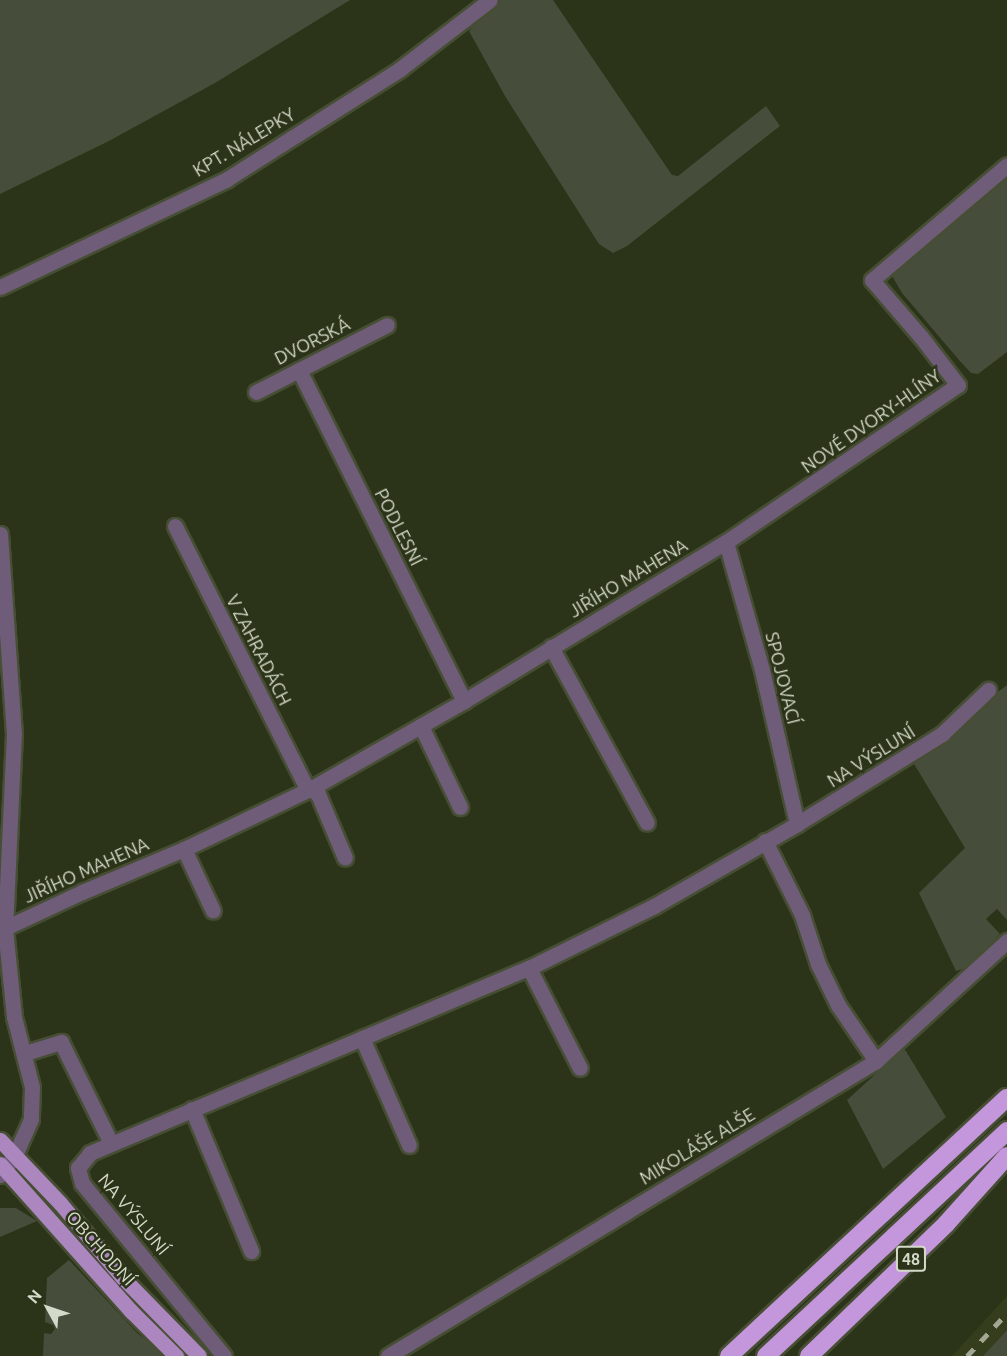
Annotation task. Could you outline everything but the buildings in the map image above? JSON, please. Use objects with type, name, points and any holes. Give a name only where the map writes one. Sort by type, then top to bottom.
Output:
[{"type":"highway","points":[[729,1356],[1007,1098]]},
{"type":"highway","name":"48","points":[[766,1356],[1007,1131]]},
{"type":"highway","name":"48","points":[[809,1356],[946,1224],[1007,1156]]},
{"type":"main road","name":"OBCHODNÍ","points":[[0,1140],[122,1277],[172,1329]]},
{"type":"main road","name":"OBCHODNÍ","points":[[2,1169],[131,1311],[176,1356]]},
{"type":"main road","points":[[172,1329],[190,1356]]},
{"type":"main road","points":[[172,1329],[199,1356]]},
{"type":"street","name":"KPT. NÁLEPKY","points":[[0,287],[227,179],[400,69],[490,0]]},
{"type":"street","name":"NOVÉ DVORY-HLÍNY","points":[[726,542],[958,385],[872,280],[1007,165]]},
{"type":"street","name":"DVORSKÁ","points":[[256,392],[387,325]]},
{"type":"street","name":"PODLESNÍ","points":[[299,370],[464,701]]},
{"type":"street","name":"V ZAHRADÁCH","points":[[175,526],[305,785],[310,789]]},
{"type":"street","points":[[0,534],[14,733],[5,811],[5,928],[14,1017],[32,1087],[31,1119],[15,1155],[2,1169]]},
{"type":"street","name":"JIŘÍHO MAHENA","points":[[5,928],[82,892],[184,849],[310,789],[464,701],[726,542]]},
{"type":"street","name":"SPOJOVACÍ","points":[[726,542],[762,670],[797,824]]},
{"type":"street","points":[[550,647],[647,823]]},
{"type":"street","name":"NA VÝSLUNÍ","points":[[224,1356],[82,1183],[78,1168],[80,1162],[90,1153],[529,968],[654,906],[797,824],[942,734],[988,690]]},
{"type":"street","points":[[421,726],[460,807]]},
{"type":"street","points":[[310,789],[318,794],[345,858]]},
{"type":"street","points":[[765,841],[802,915],[818,964],[838,1005],[876,1061]]},
{"type":"street","points":[[184,849],[213,911]]},
{"type":"street","name":"MIKOLÁŠE ALŠE","points":[[388,1356],[876,1061],[1007,941]]},
{"type":"street","points":[[529,968],[580,1068]]},
{"type":"street","points":[[362,1038],[409,1145]]},
{"type":"street","points":[[25,1053],[61,1042],[111,1143]]},
{"type":"street","points":[[192,1109],[251,1251]]},
{"type":"shaded area","points":[[0,0],[350,0],[215,83],[107,142],[0,194]]},
{"type":"shaded area","points":[[498,0],[553,0],[672,175],[678,176],[766,106],[780,126],[627,246],[613,253],[599,244],[505,96],[469,31]]},
{"type":"shaded area","points":[[1007,176],[1007,352],[978,374],[971,373],[902,293],[892,276],[899,266]]},
{"type":"shaded area","points":[[1007,685],[1007,920],[997,909],[986,919],[1000,934],[969,967],[956,971],[919,893],[965,848],[911,759]]},
{"type":"shaded area","points":[[904,1048],[946,1117],[883,1169],[847,1100]]},
{"type":"shaded area","points":[[0,1208],[16,1208],[37,1221],[0,1237]]},
{"type":"shaded area","points":[[69,1260],[138,1334],[167,1356],[43,1356],[44,1333],[51,1334],[55,1329],[53,1325],[45,1322],[47,1278]]},
{"type":"shaded area","points":[[1007,1296],[1007,1330],[983,1356],[952,1356]]},
{"type":"shaded area","points":[[1007,1330],[1007,1356],[983,1356]]},
{"type":"railway","points":[[967,1356],[1007,1313]]}]
